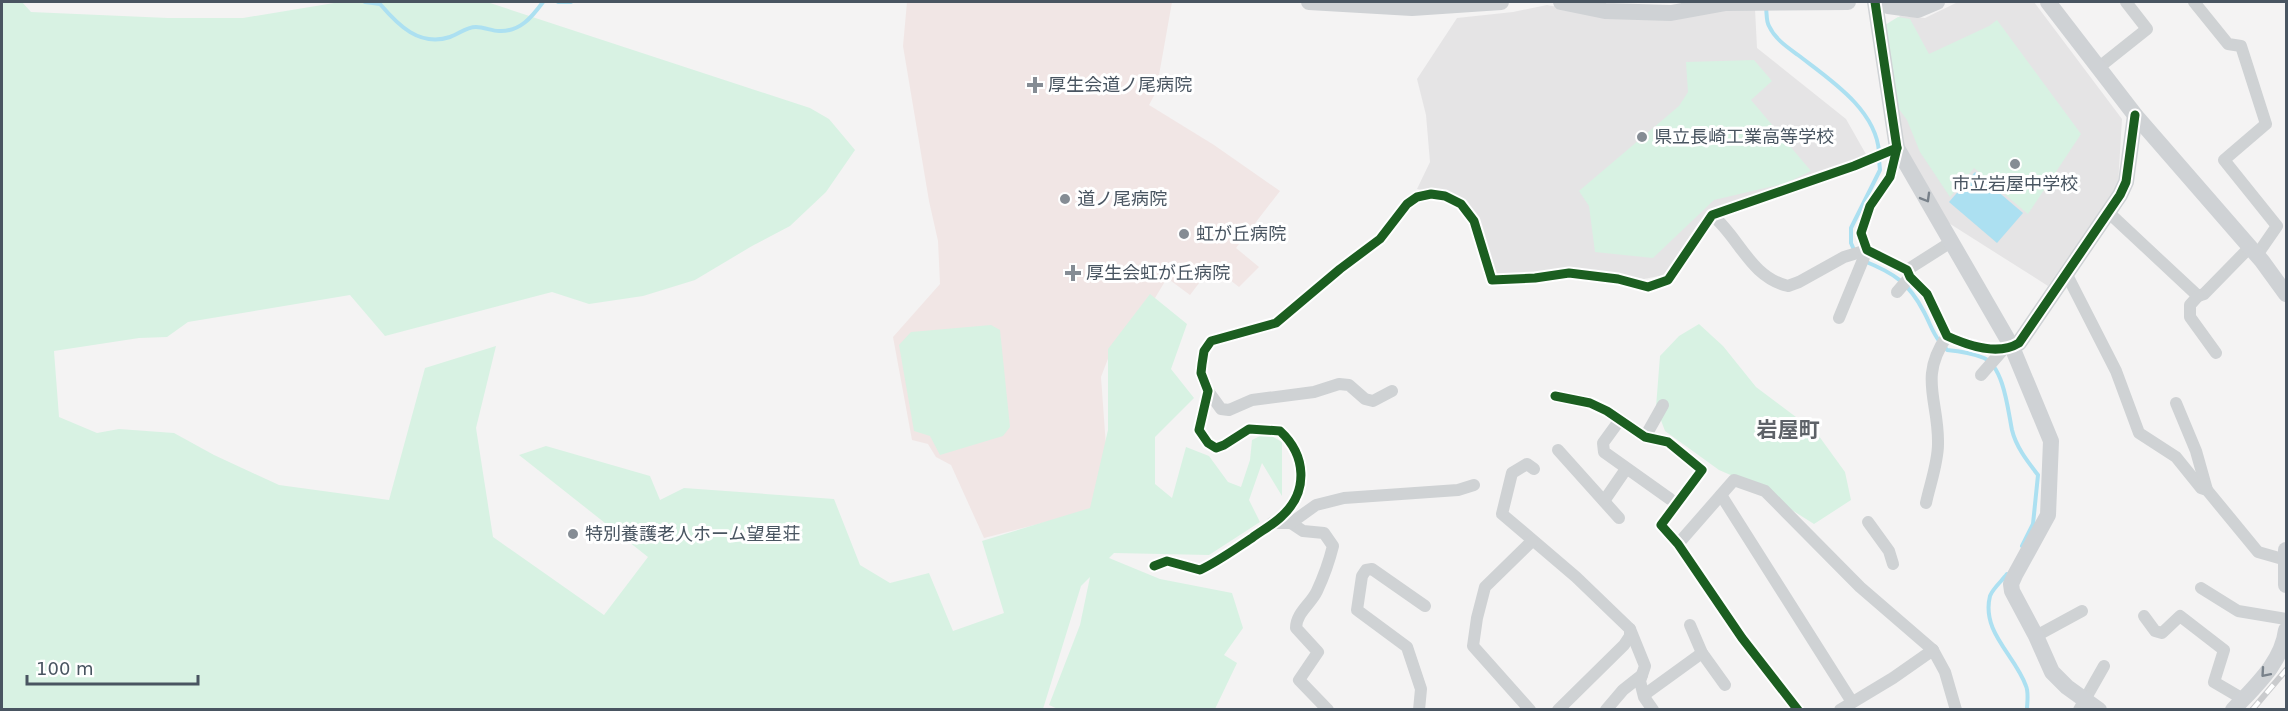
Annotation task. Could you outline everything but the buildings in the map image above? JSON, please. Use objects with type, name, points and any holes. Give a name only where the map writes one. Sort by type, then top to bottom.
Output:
[{"type":"street","points":[[1309,2],[1412,8],[1501,2]]},
{"type":"street","points":[[1561,2],[1605,11],[1655,13],[1671,13],[1726,3],[1848,2]]},
{"type":"street","points":[[1937,2],[1918,10],[1876,2],[1891,150],[1890,177],[1870,206],[1861,233],[1867,250],[1909,273],[1927,294],[1947,336],[1963,343],[2007,349]]},
{"type":"street","points":[[2048,2],[2135,115],[2253,251],[2286,294]]},
{"type":"street","points":[[2098,68],[2147,29],[2126,2]]},
{"type":"street","points":[[2194,2],[2229,44],[2241,46],[2266,124],[2224,160],[2277,226],[2253,251],[2190,305],[2190,317],[2216,353]]},
{"type":"street","points":[[1981,375],[2007,349],[2019,343],[2126,182],[2135,115]]},
{"type":"street","points":[[1392,391],[1373,401],[1365,399],[1349,385],[1339,384],[1314,392],[1252,400],[1229,410],[1221,408],[1208,391],[1201,373],[1204,351],[1211,341],[1276,324],[1340,269],[1380,239],[1407,204],[1417,197],[1431,194],[1445,196],[1461,204],[1474,221],[1492,280],[1535,278],[1569,273],[1618,279],[1648,287],[1668,280],[1712,215],[1891,150]]},
{"type":"street","points":[[1891,150],[1951,242],[2052,441],[2048,515],[2011,584],[2052,672],[2082,704],[2099,710]]},
{"type":"street","points":[[2108,212],[2198,297]]},
{"type":"street","points":[[1712,215],[1723,224],[1766,278],[1788,286],[1845,256],[1867,250]]},
{"type":"street","points":[[1897,292],[1909,273],[1951,242]]},
{"type":"street","points":[[1839,318],[1867,250]]},
{"type":"street","points":[[2066,273],[2116,371],[2139,434],[2176,458],[2201,488],[2207,490]]},
{"type":"street","points":[[1926,503],[1938,445],[1931,384],[1935,353],[1947,336]]},
{"type":"street","points":[[1154,566],[1167,561],[1200,570],[1216,563],[1282,516],[1299,493],[1302,477],[1300,461],[1289,440],[1280,431],[1249,429],[1224,446],[1216,448],[1208,443],[1199,430],[1208,391]]},
{"type":"street","points":[[1555,396],[1590,403],[1607,411],[1645,437],[1668,442],[1702,470],[1661,525],[1678,544],[1748,647],[1798,710]]},
{"type":"street","points":[[2176,403],[2196,451],[2207,490],[2258,552],[2286,560]]},
{"type":"street","points":[[1645,437],[1663,405]]},
{"type":"street","points":[[1620,421],[1603,443],[1604,452],[1670,499]]},
{"type":"street","points":[[1558,450],[1619,518]]},
{"type":"street","points":[[1534,469],[1527,464],[1512,473],[1502,514],[1576,577],[1630,628],[1645,666],[1640,681],[1644,695],[1653,710]]},
{"type":"street","points":[[1604,501],[1626,469]]},
{"type":"street","points":[[1678,544],[1734,480],[1765,491],[1860,587],[1933,650],[1945,672],[1956,710]]},
{"type":"street","points":[[1291,523],[1316,505],[1344,498],[1458,490],[1474,485]]},
{"type":"street","points":[[1721,495],[1852,702]]},
{"type":"street","points":[[1868,522],[1889,551],[1893,564]]},
{"type":"street","points":[[1272,523],[1291,523],[1303,531],[1324,533],[1333,546],[1327,570],[1316,594],[1296,620],[1296,628],[1318,651],[1299,680],[1328,710]]},
{"type":"street","points":[[1530,710],[1473,646],[1485,587],[1532,541]]},
{"type":"street","points":[[2286,550],[2286,585]]},
{"type":"street","points":[[1419,710],[1421,689],[1407,647],[1357,610],[1362,576],[1366,570],[1372,569],[1425,606]]},
{"type":"street","points":[[2201,588],[2238,611],[2286,619]]},
{"type":"street","points":[[2036,636],[2082,611]]},
{"type":"street","points":[[2144,616],[2155,631],[2162,633],[2180,616],[2224,650],[2214,682],[2238,704],[2275,662],[2285,639],[2286,630]]},
{"type":"street","points":[[1690,625],[1702,653],[1725,685]]},
{"type":"street","points":[[1562,707],[1624,645],[1630,636],[1630,628]]},
{"type":"street","points":[[1840,710],[1893,678],[1933,650]]},
{"type":"street","points":[[1644,695],[1702,653]]},
{"type":"street","points":[[2082,704],[2104,666]]},
{"type":"street","points":[[1606,710],[1623,690],[1642,675]]},
{"type":"shaded area","name":"厚生会虹が丘病院","points":[[907,2],[1172,2],[1156,92],[1149,105],[1214,145],[1280,191],[1236,248],[1259,267],[1239,287],[1212,266],[1190,295],[1167,278],[1125,348],[1109,356],[1101,377],[1107,460],[1096,509],[984,538],[951,465],[936,457],[928,444],[912,440],[893,337],[940,284],[938,241],[903,46]]},
{"type":"shaded area","name":"市立岩屋中学校","points":[[1958,2],[2034,2],[2122,119],[2118,185],[2048,286],[1944,220],[1899,144],[1885,31],[1900,16],[1925,18]]},
{"type":"shaded area","name":"県立長崎工業高等学校","points":[[1547,5],[1593,14],[1755,9],[1757,48],[1846,119],[1867,156],[1709,212],[1698,224],[1664,275],[1644,279],[1595,270],[1498,276],[1491,269],[1474,212],[1443,194],[1417,189],[1430,162],[1426,115],[1417,79],[1457,18],[1513,12]]},
{"type":"green space","points":[[2,2],[22,2],[31,12],[168,18],[243,18],[340,2],[487,2],[810,108],[829,119],[855,150],[826,192],[790,226],[695,280],[643,296],[589,304],[552,292],[385,336],[350,295],[188,322],[167,337],[139,338],[54,351],[59,417],[97,433],[119,429],[174,433],[214,455],[279,485],[389,500],[425,368],[496,346],[476,428],[493,537],[604,615],[648,557],[519,455],[546,446],[650,476],[660,500],[684,488],[834,499],[860,565],[890,583],[929,573],[953,631],[1004,613],[982,541],[1090,508],[1108,430],[1108,349],[1150,294],[1187,324],[1171,369],[1194,398],[1155,437],[1155,484],[1172,498],[1186,447],[1209,456],[1228,482],[1241,487],[1250,460],[1252,440],[1266,433],[1282,442],[1282,496],[1262,463],[1249,500],[1260,522],[1209,555],[1114,553],[1109,558],[1160,579],[1232,593],[1243,628],[1224,655],[1237,663],[1215,709],[1060,710],[1049,705],[1080,625],[1090,577],[1081,586],[1043,709],[2,709]]},
{"type":"green space","points":[[1898,17],[1910,19],[1929,54],[1997,20],[2081,134],[2028,214],[1974,168],[1950,197],[1920,152],[1907,120],[1896,105],[1885,25]]},
{"type":"green space","points":[[1754,60],[1772,81],[1751,100],[1811,171],[1786,183],[1714,200],[1653,258],[1595,252],[1589,206],[1579,191],[1679,106],[1688,92],[1686,62]]},
{"type":"green space","points":[[1699,324],[1723,346],[1756,387],[1816,432],[1845,472],[1851,500],[1814,524],[1749,483],[1719,470],[1665,431],[1656,407],[1660,356],[1679,336]]},
{"type":"green space","points":[[991,325],[1000,330],[1010,427],[1003,436],[940,455],[930,436],[914,431],[899,345],[911,332]]},
{"type":"water","points":[[1975,172],[2023,213],[1997,243],[1949,202]]},
{"type":"waterway","points":[[365,2],[380,4],[410,32],[429,39],[450,37],[472,27],[499,31],[513,29],[530,18],[543,2]]},
{"type":"waterway","points":[[558,2],[571,2]]},
{"type":"waterway","points":[[1766,8],[1768,24],[1778,39],[1849,96],[1860,109],[1876,136],[1879,152]]},
{"type":"waterway","points":[[1855,252],[1851,243],[1851,228],[1880,170],[1879,160]]},
{"type":"waterway","points":[[1864,261],[1900,280],[1913,293],[1940,342]]},
{"type":"waterway","points":[[1945,347],[1947,350],[1984,358],[1991,363],[2001,380],[2016,442],[2038,475],[2033,524],[2022,546]]},
{"type":"waterway","points":[[2007,574],[1991,593],[1990,621],[2000,643],[2026,686],[2027,710]]},
{"type":"railway","points":[[2252,710],[2286,670]]},
{"type":"cycle path","points":[[1875,2],[1897,148],[1890,177],[1870,206],[1861,233],[1867,250],[1907,270],[1910,277],[1927,294],[1947,336],[1974,346],[1993,349],[2011,347],[2019,343],[2120,195],[2126,182],[2135,115]]},
{"type":"cycle path","points":[[1154,566],[1167,561],[1200,570],[1214,563],[1278,519],[1297,496],[1301,473],[1299,462],[1289,441],[1280,431],[1249,429],[1216,448],[1208,443],[1199,430],[1208,391],[1201,373],[1202,364],[1204,351],[1211,341],[1276,323],[1380,239],[1407,204],[1417,197],[1431,194],[1445,196],[1461,204],[1474,221],[1492,280],[1535,278],[1569,273],[1618,279],[1648,287],[1668,280],[1712,215],[1854,166],[1897,148]]},
{"type":"cycle path","points":[[1555,396],[1590,403],[1607,411],[1645,437],[1668,442],[1702,470],[1661,525],[1678,544],[1742,638],[1798,710]]},
{"type":"place","name":"厚生会道ノ尾病院","points":[[1035,85]]},
{"type":"place","name":"県立長崎工業高等学校","points":[[1642,137]]},
{"type":"place","name":"市立岩屋中学校","points":[[2015,164]]},
{"type":"place","name":"道ノ尾病院","points":[[1065,199]]},
{"type":"place","name":"虹が丘病院","points":[[1184,234]]},
{"type":"place","name":"厚生会虹が丘病院","points":[[1073,273]]},
{"type":"place","name":"特別養護老人ホーム望星荘","points":[[573,534]]},
{"type":"district","name":"岩屋町","points":[[1788,430]]}]
